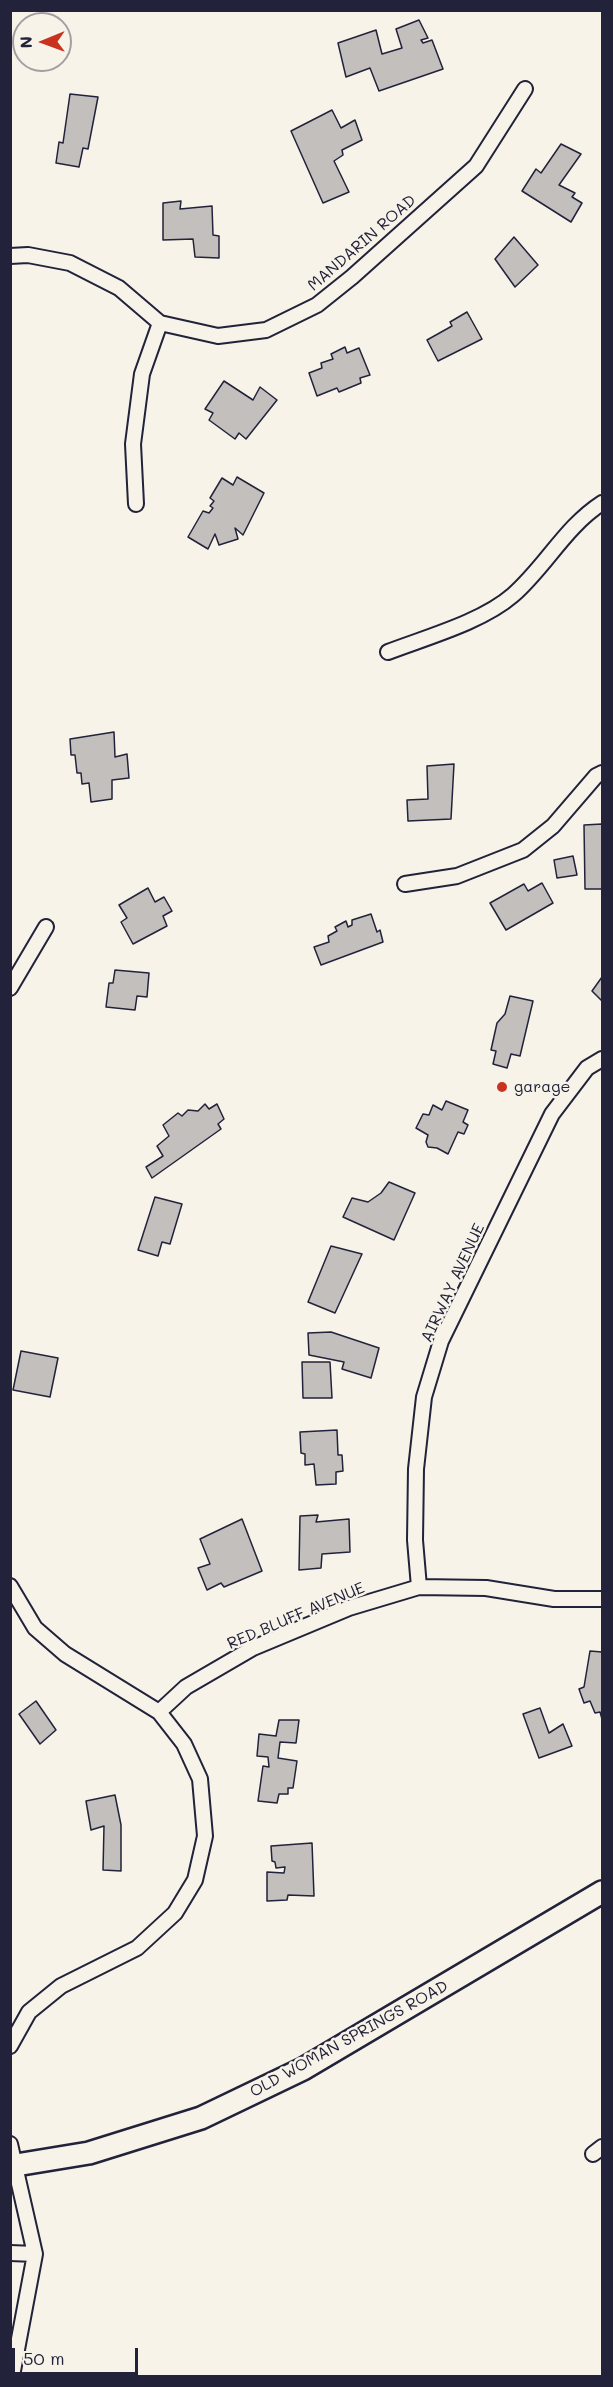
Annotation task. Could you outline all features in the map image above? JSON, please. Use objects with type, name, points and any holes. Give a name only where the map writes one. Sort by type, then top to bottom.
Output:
[{"type":"main road","name":"OLD WOMAN SPRINGS ROAD","points":[[13,2166],[89,2153],[201,2118],[303,2068],[603,1892]]},
{"type":"street","name":"MANDARIN ROAD","points":[[10,256],[28,255],[70,263],[119,288],[160,323],[218,336],[266,330],[317,305],[352,277],[476,166],[525,89]]},
{"type":"street","points":[[136,504],[133,444],[142,374],[160,323]]},
{"type":"street","points":[[388,652],[490,611],[513,595],[582,516],[603,504]]},
{"type":"street","points":[[405,884],[457,876],[523,850],[553,826],[596,776],[603,773]]},
{"type":"street","points":[[10,988],[46,927]]},
{"type":"street","name":"AIRWAY AVENUE","points":[[419,1587],[415,1540],[416,1469],[424,1397],[441,1341],[552,1114],[587,1068],[603,1059]]},
{"type":"street","points":[[10,1586],[35,1628],[65,1654],[159,1712],[184,1744],[200,1779],[204,1836],[195,1880],[175,1913],[137,1948],[61,1986],[29,2012],[10,2046]]},
{"type":"street","name":"RED BLUFF AVENUE","points":[[159,1712],[186,1687],[253,1648],[349,1608],[419,1587],[486,1588],[554,1599],[603,1599]]},
{"type":"street","points":[[10,2144],[13,2166],[36,2254],[12,2376]]},
{"type":"street","points":[[10,2253],[36,2254]]},
{"type":"building","points":[[419,20],[428,38],[421,40],[423,43],[432,40],[443,69],[379,91],[370,68],[346,77],[338,43],[376,30],[382,54],[402,48],[396,29]]},
{"type":"building","points":[[70,94],[98,97],[88,149],[83,148],[79,167],[56,163],[59,142],[63,143]]},
{"type":"building","points":[[332,110],[341,128],[355,120],[362,140],[342,150],[343,155],[334,161],[349,192],[323,203],[291,131]]},
{"type":"building","points":[[561,144],[581,154],[559,185],[575,193],[572,197],[582,203],[571,222],[522,191],[536,169],[541,173]]},
{"type":"building","points":[[181,201],[180,209],[212,206],[213,235],[219,236],[219,258],[195,257],[193,239],[163,240],[163,203]]},
{"type":"building","points":[[514,237],[538,265],[515,287],[495,259]]},
{"type":"building","points":[[467,312],[482,339],[438,361],[427,340],[452,326],[450,322]]},
{"type":"building","points":[[345,347],[347,353],[359,348],[370,375],[360,378],[361,383],[339,392],[337,388],[317,396],[309,373],[322,368],[321,363],[333,359],[331,354]]},
{"type":"building","points":[[224,381],[253,400],[260,387],[277,400],[246,439],[239,433],[235,439],[209,420],[213,413],[205,409]]},
{"type":"building","points":[[237,477],[264,493],[243,535],[235,528],[238,539],[219,545],[215,534],[208,549],[188,537],[203,511],[209,513],[213,508],[210,506],[214,501],[210,498],[222,478],[233,485]]},
{"type":"building","points":[[114,732],[115,757],[127,754],[129,778],[112,780],[112,799],[91,802],[89,783],[82,784],[81,773],[77,773],[75,755],[71,755],[70,739]]},
{"type":"building","points":[[454,764],[451,819],[408,821],[407,800],[428,799],[427,766]]},
{"type":"building","points":[[602,824],[602,889],[585,889],[584,825]]},
{"type":"building","points":[[573,856],[577,875],[557,878],[554,860]]},
{"type":"building","points":[[542,883],[553,903],[506,930],[490,903],[524,884],[528,891]]},
{"type":"building","points":[[148,888],[155,902],[164,897],[172,911],[163,916],[167,926],[133,944],[121,922],[127,918],[119,905]]},
{"type":"building","points":[[371,914],[377,932],[380,930],[383,942],[321,965],[314,947],[329,942],[328,936],[337,931],[335,927],[346,921],[348,927],[352,925],[352,920]]},
{"type":"building","points":[[115,970],[149,973],[147,997],[137,996],[135,1010],[106,1007],[109,983],[113,983]]},
{"type":"building","points":[[602,977],[602,1001],[592,991]]},
{"type":"building","points":[[510,996],[533,1001],[520,1056],[511,1054],[507,1068],[493,1064],[496,1051],[491,1050],[497,1023],[505,1014]]},
{"type":"building","points":[[446,1101],[468,1110],[463,1122],[468,1125],[464,1134],[458,1132],[448,1154],[437,1148],[428,1147],[426,1142],[428,1135],[416,1128],[423,1114],[429,1115],[433,1105],[442,1110]]},
{"type":"building","points":[[205,1104],[209,1109],[217,1104],[224,1119],[218,1124],[221,1129],[152,1178],[146,1167],[163,1156],[157,1146],[169,1136],[163,1125],[178,1113],[182,1116],[188,1110],[198,1111]]},
{"type":"building","points":[[389,1182],[415,1193],[394,1240],[343,1217],[352,1198],[368,1202],[381,1193]]},
{"type":"building","points":[[155,1197],[182,1204],[170,1244],[162,1242],[158,1256],[138,1250]]},
{"type":"building","points":[[331,1246],[362,1254],[335,1313],[308,1302]]},
{"type":"building","points":[[331,1332],[379,1348],[371,1378],[342,1369],[344,1362],[309,1355],[308,1333]]},
{"type":"building","points":[[21,1351],[58,1358],[50,1397],[13,1390]]},
{"type":"building","points":[[302,1362],[330,1362],[332,1398],[303,1398]]},
{"type":"building","points":[[337,1430],[338,1455],[342,1455],[343,1471],[336,1472],[336,1484],[316,1485],[314,1464],[305,1465],[305,1454],[301,1453],[300,1432]]},
{"type":"building","points":[[318,1515],[316,1522],[349,1519],[350,1552],[322,1554],[321,1568],[299,1570],[300,1516]]},
{"type":"building","points":[[242,1519],[262,1571],[224,1587],[221,1583],[207,1590],[198,1568],[210,1564],[200,1539]]},
{"type":"building","points":[[590,1651],[602,1652],[602,1719],[600,1712],[595,1713],[590,1701],[584,1703],[579,1689],[584,1687]]},
{"type":"building","points":[[36,1701],[56,1730],[40,1744],[19,1714]]},
{"type":"building","points":[[540,1708],[549,1733],[563,1724],[572,1746],[539,1758],[523,1714]]},
{"type":"building","points":[[279,1720],[299,1720],[296,1743],[280,1742],[278,1758],[297,1761],[293,1788],[288,1788],[288,1794],[279,1794],[277,1803],[258,1801],[263,1766],[269,1767],[268,1757],[257,1756],[259,1734],[276,1736]]},
{"type":"building","points":[[115,1795],[121,1825],[121,1871],[103,1870],[104,1826],[91,1830],[86,1801]]},
{"type":"building","points":[[312,1843],[314,1896],[288,1895],[287,1900],[267,1901],[267,1872],[284,1873],[285,1867],[276,1868],[275,1862],[272,1861],[271,1846]]},
{"type":"place","name":"garage","points":[[502,1087]]}]
